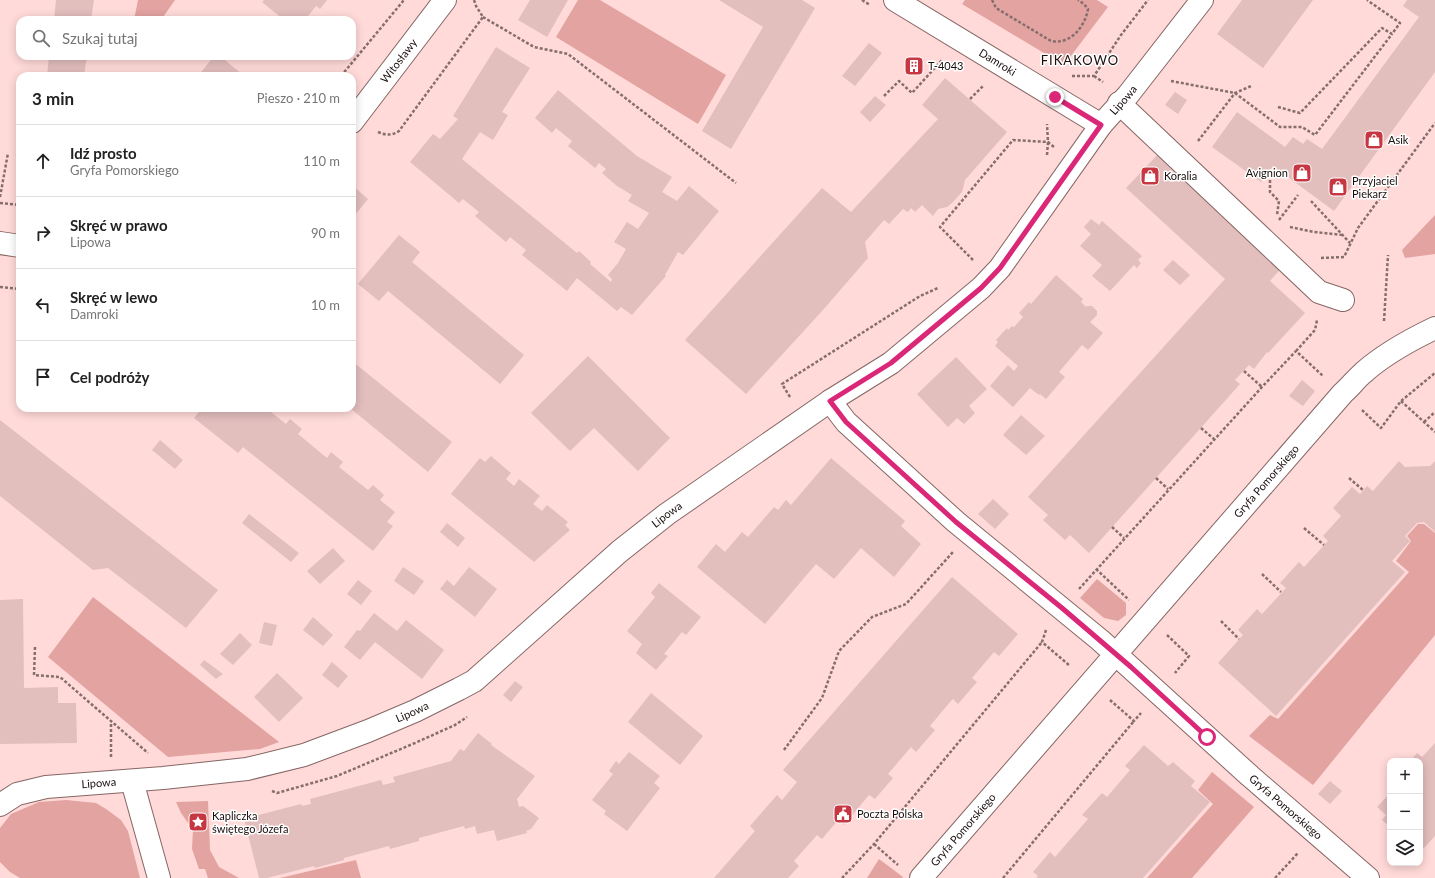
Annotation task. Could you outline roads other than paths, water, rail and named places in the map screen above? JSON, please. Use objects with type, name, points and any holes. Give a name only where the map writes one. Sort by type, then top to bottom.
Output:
[{"type":"street","name":"Witosławy","points":[[362,126],[445,0]]},
{"type":"street","name":"Damroki","points":[[895,0],[1101,125]]},
{"type":"street","name":"Lipowa","points":[[0,805],[17,794],[46,787],[132,781],[246,769],[304,755],[368,731],[415,711],[474,681],[620,551],[667,514],[830,401],[891,363],[981,288],[1000,268],[1101,125],[1128,94],[1202,0]]},
{"type":"street","points":[[1119,103],[1319,292],[1343,300]]},
{"type":"street","points":[[0,243],[16,245]]},
{"type":"street","name":"Gryfa Pomorskiego","points":[[921,878],[1362,373],[1382,358],[1435,328]]},
{"type":"street","name":"Gryfa Pomorskiego","points":[[830,401],[846,422],[956,522],[1062,608],[1250,776],[1368,878]]},
{"type":"street","points":[[132,781],[159,878]]},
{"type":"place","name":"T-4043","points":[[914,66]]},
{"type":"place","name":"Asik","points":[[1374,140]]},
{"type":"place","name":"Avignion","points":[[1302,173]]},
{"type":"place","name":"Koralia","points":[[1150,176]]},
{"type":"place","name":"Przyjaciel Piekarz","points":[[1338,187]]},
{"type":"place","name":"Poczta Polska","points":[[843,814]]},
{"type":"place","name":"Kapliczka świętego Józefa","points":[[198,822]]},
{"type":"district","name":"FIKAKOWO","points":[[1080,60]]}]
